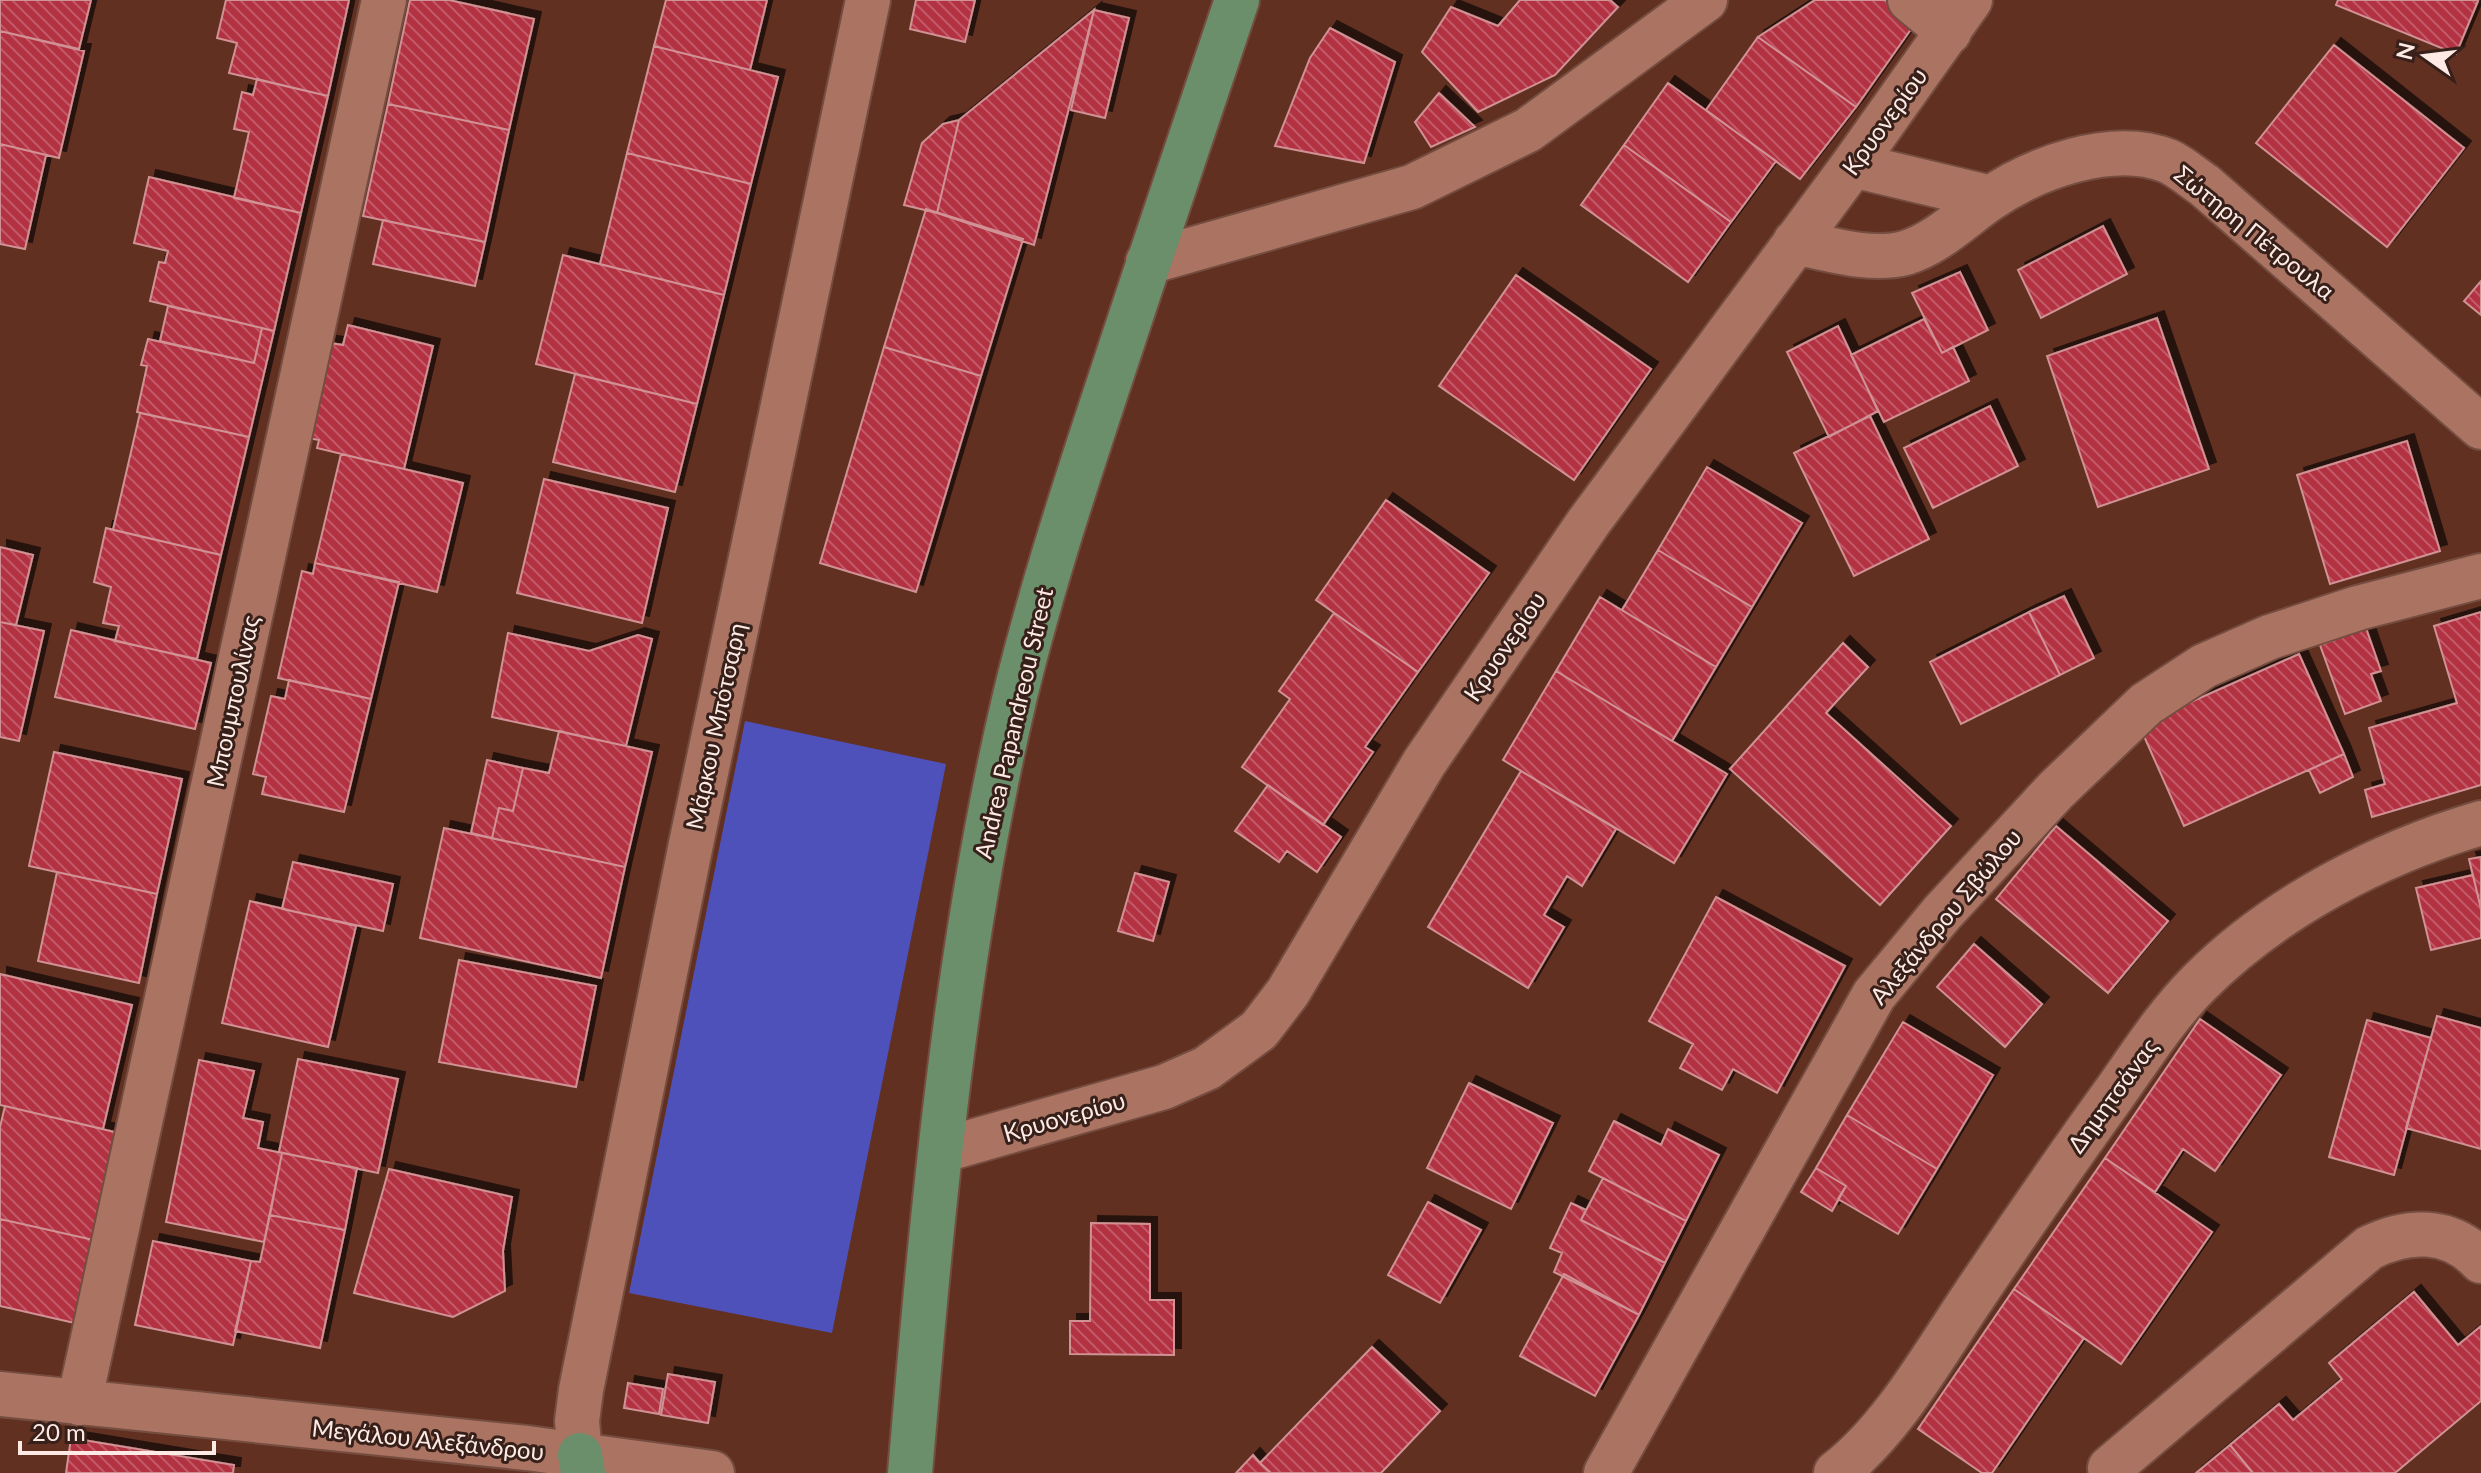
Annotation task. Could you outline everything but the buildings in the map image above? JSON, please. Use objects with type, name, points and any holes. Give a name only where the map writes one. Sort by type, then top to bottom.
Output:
[{"type":"main road","name":"Andrea Papandreou Street","points":[[910,1473],[943,1150],[975,903],[1015,699],[1047,572],[1237,0]]},
{"type":"street","name":"Μπουμπουλίνας","points":[[79,1403],[384,0]]},
{"type":"street","name":"Μάρκου Μπότσαρη","points":[[582,1464],[577,1421],[581,1390],[694,828],[868,0]]},
{"type":"street","points":[[1148,262],[1412,187],[1528,130],[1705,0]]},
{"type":"street","points":[[1910,0],[1960,16]]},
{"type":"street","name":"Κρυονερίου","points":[[943,1150],[1164,1087],[1207,1068],[1259,1030],[1288,992],[1424,763],[1588,523],[1960,16]]},
{"type":"street","name":"Σώτηρη Πέτρουλα","points":[[1795,242],[1851,253],[1903,253],[1931,242],[1991,198],[2022,182],[2090,157],[2129,154],[2170,162],[2253,227],[2481,427]]},
{"type":"street","points":[[1853,165],[1991,198]]},
{"type":"street","name":"Αλεξάνδρου Σβώλου","points":[[1606,1473],[1874,995],[1942,913],[2056,790],[2146,704],[2204,666],[2270,637],[2358,608],[2481,576]]},
{"type":"street","name":"Δημητσάνας","points":[[1836,1473],[1885,1422],[2065,1160],[2167,1019],[2198,984],[2246,943],[2346,878],[2405,848],[2481,823]]},
{"type":"street","points":[[2110,1468],[2369,1248],[2391,1237],[2418,1232],[2446,1238],[2481,1261]]},
{"type":"street","name":"Μεγάλου Αλεξάνδρου","points":[[0,1394],[582,1464],[712,1473]]},
{"type":"shaded area","points":[[745,721],[946,764],[832,1333],[629,1293]]}]
